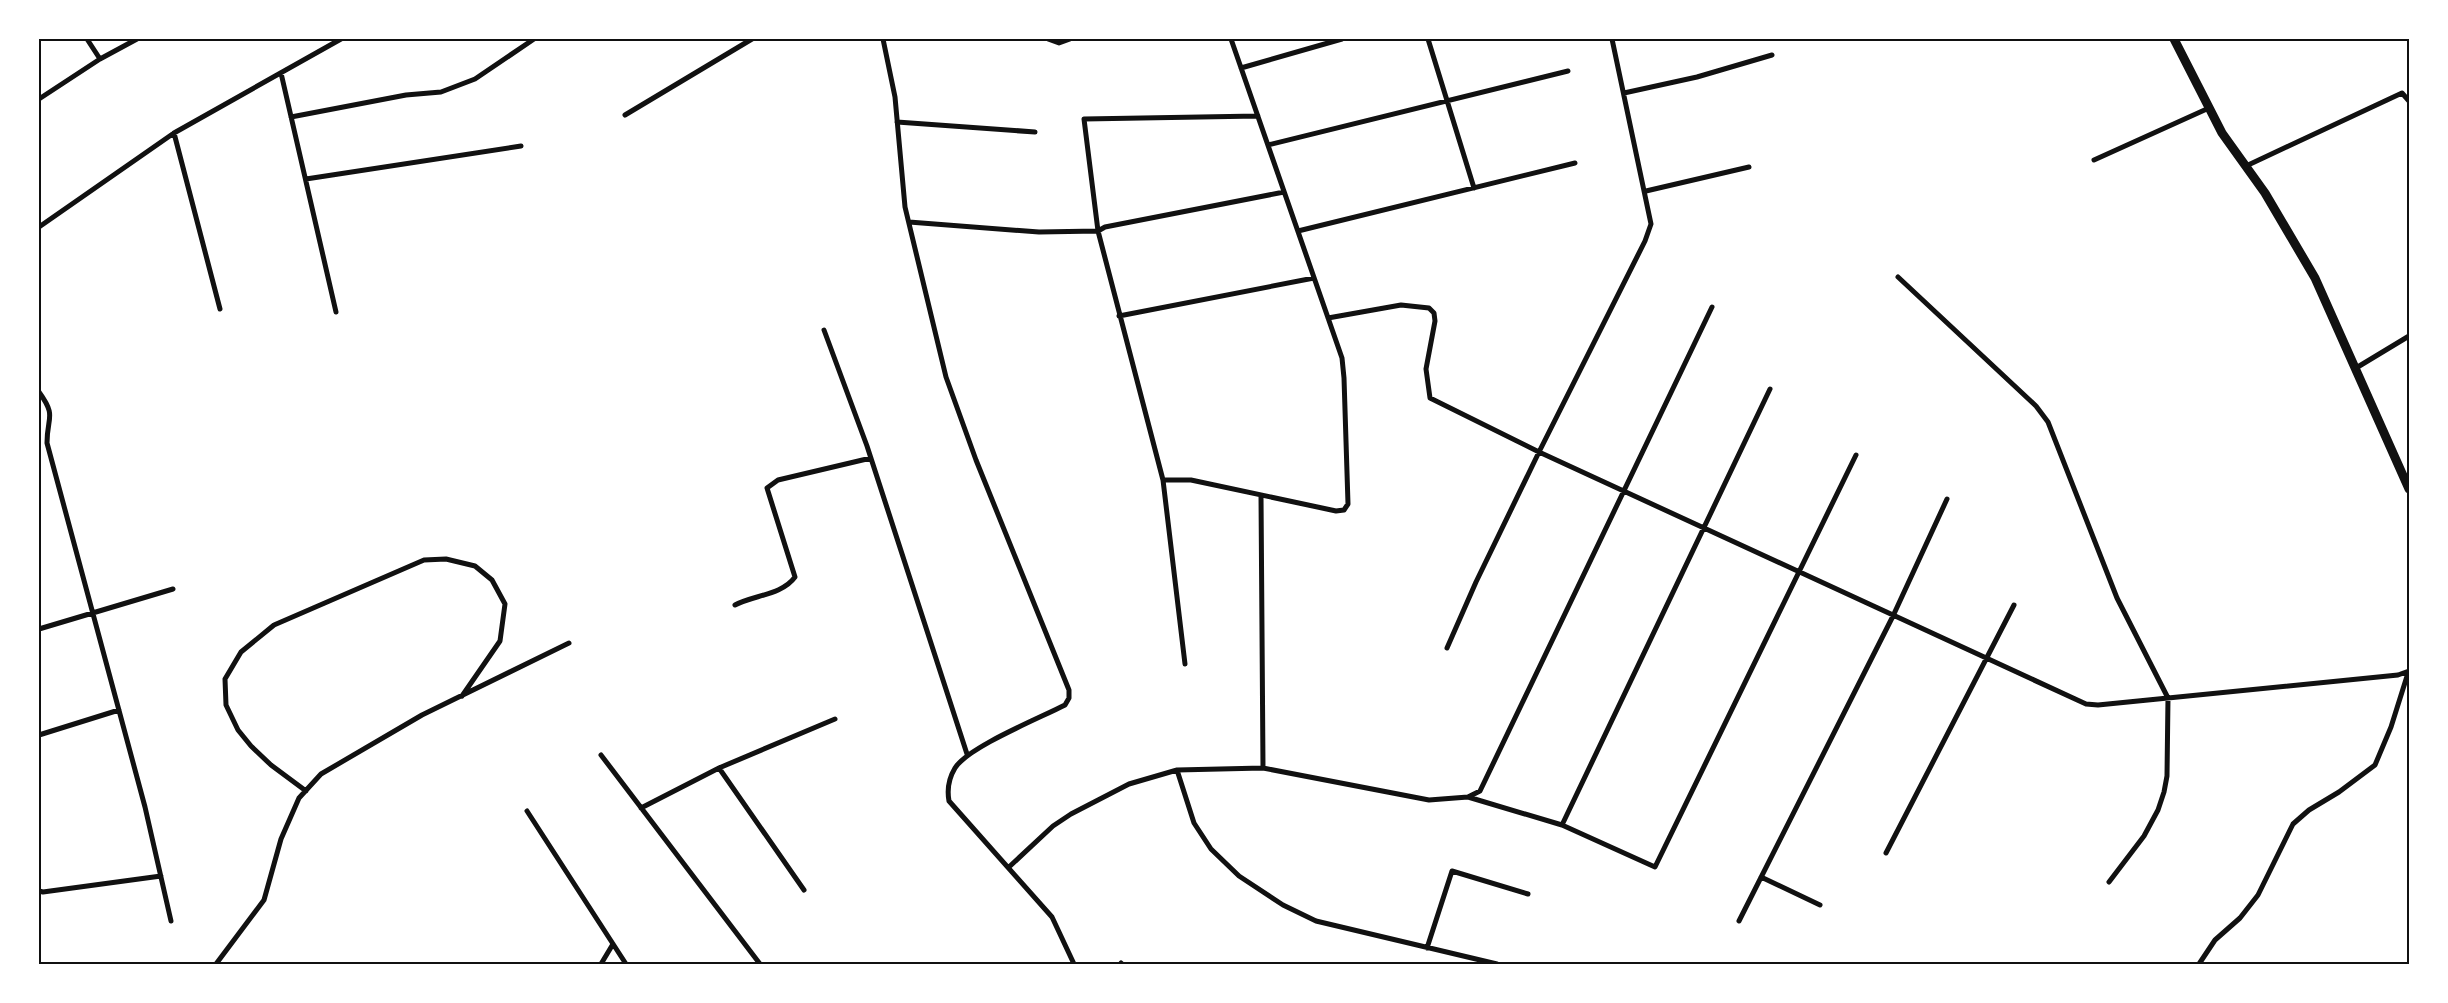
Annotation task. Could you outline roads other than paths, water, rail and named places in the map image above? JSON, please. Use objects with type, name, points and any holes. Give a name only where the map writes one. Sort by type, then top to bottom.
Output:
[{"type":"street","points":[[87,39],[100,59]]},
{"type":"street","points":[[39,99],[100,59],[137,39]]},
{"type":"street","points":[[39,226],[174,133],[341,39]]},
{"type":"street","points":[[291,117],[406,95],[441,92],[475,79],[534,39]]},
{"type":"street","points":[[625,115],[752,39]]},
{"type":"street","points":[[883,39],[895,97],[905,207],[946,377],[976,460],[1069,690],[1069,698],[1065,705],[967,754],[955,768],[947,788],[949,801],[1052,917],[1074,964]]},
{"type":"street","points":[[1048,39],[1059,43],[1070,39]]},
{"type":"street","points":[[1163,480],[1191,480],[1336,512],[1344,510],[1348,504],[1342,358],[1231,39]]},
{"type":"street","points":[[1241,68],[1342,39]]},
{"type":"street","points":[[1428,39],[1474,188]]},
{"type":"street","points":[[1447,648],[1539,452],[1645,241],[1651,224],[1646,191],[1612,39]]},
{"type":"street","points":[[2174,39],[2222,133],[2265,193],[2314,278],[2409,489]]},
{"type":"street","points":[[1624,93],[1697,77],[1772,56]]},
{"type":"street","points":[[1268,145],[1568,70]]},
{"type":"street","points":[[281,73],[336,312]]},
{"type":"street","points":[[2246,166],[2402,92],[2409,101]]},
{"type":"street","points":[[2094,160],[2209,108]]},
{"type":"street","points":[[1185,664],[1163,480],[1098,231],[1084,119],[1258,116]]},
{"type":"street","points":[[897,122],[1035,132]]},
{"type":"street","points":[[174,133],[220,309]]},
{"type":"street","points":[[306,179],[521,146]]},
{"type":"street","points":[[1298,231],[1575,163]]},
{"type":"street","points":[[1646,191],[1749,167]]},
{"type":"street","points":[[909,222],[1038,232],[1098,231],[1105,227],[1284,192]]},
{"type":"street","points":[[1898,277],[2036,406],[2048,422],[2117,598],[2168,698],[2167,776],[2164,792],[2158,810],[2144,836],[2109,882]]},
{"type":"street","points":[[1119,316],[1314,278]]},
{"type":"street","points":[[1328,318],[1401,305],[1429,308],[1434,313],[1435,321],[1426,369],[1430,398],[1539,452],[2086,704],[2168,698],[2398,675],[2409,672]]},
{"type":"street","points":[[1468,797],[1480,791],[1625,492],[1712,307]]},
{"type":"street","points":[[824,330],[870,458],[967,754]]},
{"type":"street","points":[[2356,368],[2409,336]]},
{"type":"street","points":[[1562,825],[1770,390]]},
{"type":"street","points":[[39,392],[50,407],[51,420],[47,430],[47,443],[119,710],[171,921]]},
{"type":"street","points":[[1009,867],[1053,826],[1071,814],[1129,784],[1177,770],[1263,768],[1429,800],[1468,797],[1562,825],[1654,867],[1856,455]]},
{"type":"street","points":[[735,605],[749,598],[789,586],[795,577],[767,488],[778,480],[870,458]]},
{"type":"street","points":[[1261,495],[1263,768]]},
{"type":"street","points":[[1740,921],[1893,616],[1947,499]]},
{"type":"street","points":[[306,791],[251,746],[238,730],[226,705],[225,679],[241,652],[274,625],[424,560],[446,558],[474,566],[492,580],[505,604],[500,641],[462,696]]},
{"type":"street","points":[[39,629],[173,589]]},
{"type":"street","points":[[1886,853],[2014,605]]},
{"type":"street","points":[[216,964],[264,900],[281,839],[300,798],[321,774],[422,715],[569,643]]},
{"type":"street","points":[[2199,964],[2215,940],[2240,918],[2258,895],[2293,824],[2309,810],[2339,792],[2375,765],[2391,727],[2409,672]]},
{"type":"street","points":[[39,735],[119,710]]},
{"type":"street","points":[[641,808],[719,768],[835,719]]},
{"type":"street","points":[[601,755],[760,964]]},
{"type":"street","points":[[719,768],[804,890]]},
{"type":"street","points":[[1177,770],[1194,823],[1210,849],[1239,876],[1283,905],[1316,921],[1497,964]]},
{"type":"street","points":[[527,811],[626,964]]},
{"type":"street","points":[[1427,948],[1452,871],[1528,894]]},
{"type":"street","points":[[39,891],[161,876]]},
{"type":"street","points":[[1761,878],[1820,905]]},
{"type":"street","points":[[600,964],[614,944]]}]
